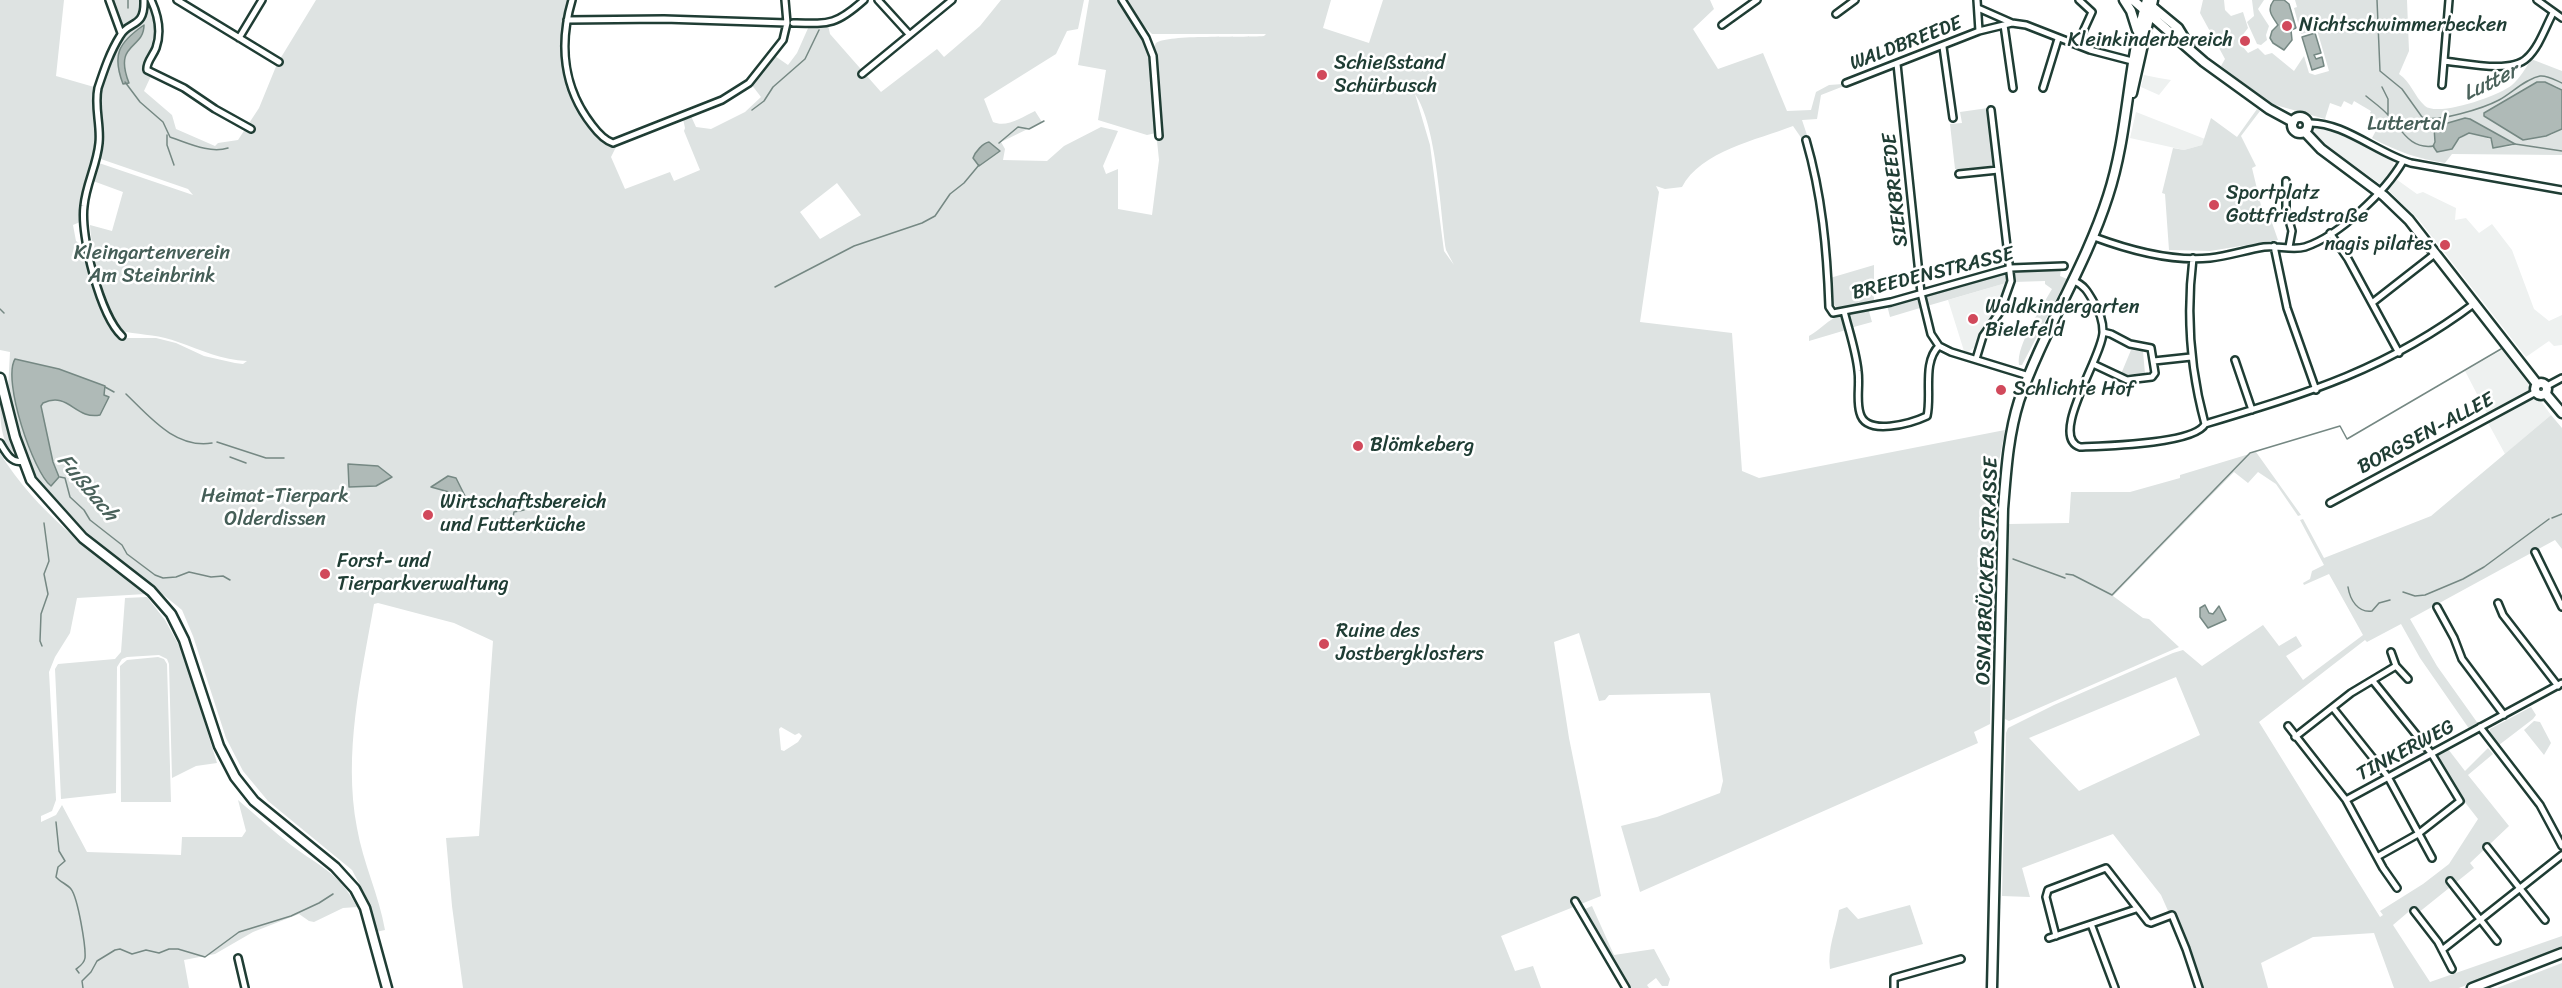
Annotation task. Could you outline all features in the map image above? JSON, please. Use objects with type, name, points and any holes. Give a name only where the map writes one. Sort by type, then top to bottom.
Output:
[{"type":"main road","points":[[2124,0],[2141,36],[2157,29],[2168,29]]},
{"type":"main road","points":[[2133,0],[2148,4],[2181,31],[2190,49]]},
{"type":"main road","points":[[2148,4],[2168,29],[2204,62],[2265,106],[2293,122],[2295,131],[2305,132],[2321,149],[2379,192],[2409,220],[2475,303],[2536,388],[2544,383],[2546,390],[2562,413]]},
{"type":"main road","name":"OSNABRÜCKER STRASSE","points":[[1992,988],[2003,509],[2012,433],[2029,376],[2094,237],[2115,170],[2148,4]]},
{"type":"main road","name":"OSNABRÜCKER STRASSE","points":[[2128,105],[2132,61],[2141,36]]},
{"type":"main road","points":[[2293,122],[2300,117],[2305,118],[2308,123],[2305,132]]},
{"type":"main road","points":[[0,378],[22,461],[34,485],[75,530],[151,591],[171,614],[184,639],[219,746],[235,777],[254,801],[335,867],[355,889],[365,908],[387,988]]},
{"type":"main road","points":[[2472,988],[2562,953]]},
{"type":"street","points":[[109,0],[121,33]]},
{"type":"street","points":[[122,336],[112,322],[94,273],[85,243],[82,217],[87,185],[97,160],[98,88],[121,33],[139,21],[144,11],[144,0]]},
{"type":"street","points":[[151,0],[159,22],[159,36],[147,70],[184,88],[251,129]]},
{"type":"street","points":[[177,0],[279,62]]},
{"type":"street","points":[[239,38],[262,0]]},
{"type":"street","points":[[572,0],[564,44],[572,89],[587,119],[609,142],[622,141],[738,92],[760,71],[778,48],[790,23],[785,0]]},
{"type":"street","points":[[567,20],[832,22],[845,17],[864,0]]},
{"type":"street","points":[[878,0],[909,34]]},
{"type":"street","points":[[862,74],[952,0]]},
{"type":"street","points":[[1122,0],[1146,38],[1153,56],[1159,136]]},
{"type":"street","points":[[1722,25],[1756,0]]},
{"type":"street","points":[[1836,14],[1855,0]]},
{"type":"street","points":[[1977,0],[1979,31]]},
{"type":"street","points":[[2077,45],[2092,12],[2079,0]]},
{"type":"street","points":[[2442,85],[2449,0]]},
{"type":"street","points":[[2537,0],[2562,18]]},
{"type":"street","name":"WALDBREEDE","points":[[1978,9],[2058,39],[2132,61]]},
{"type":"street","points":[[2444,61],[2502,66],[2517,64],[2529,57],[2553,13]]},
{"type":"street","name":"WALDBREEDE","points":[[1846,83],[1979,31],[2012,23]]},
{"type":"street","points":[[2004,25],[2013,88]]},
{"type":"street","points":[[2043,88],[2058,39]]},
{"type":"street","points":[[1943,46],[1953,118]]},
{"type":"street","name":"SIEKBREEDE","points":[[1897,64],[1921,293],[1931,334],[1939,346]]},
{"type":"street","points":[[1976,359],[1983,336],[1996,320],[2011,281],[1991,110]]},
{"type":"street","points":[[2308,123],[2334,128],[2403,161],[2562,190]]},
{"type":"street","points":[[1806,140],[1818,178],[1826,242],[1829,307],[1833,313],[1844,312]]},
{"type":"street","points":[[2094,237],[2157,255],[2193,258],[2210,258],[2274,246],[2306,247],[2361,212],[2403,161]]},
{"type":"street","points":[[1959,174],[1998,170]]},
{"type":"street","points":[[2286,181],[2286,210],[2292,231],[2289,247]]},
{"type":"street","points":[[2330,232],[2348,259],[2399,352]]},
{"type":"street","points":[[2274,246],[2287,308],[2316,390]]},
{"type":"street","points":[[2372,303],[2436,253]]},
{"type":"street","points":[[2193,258],[2188,309],[2191,357],[2205,424]]},
{"type":"street","name":"BREEDENSTRASSE","points":[[1939,346],[1930,364],[1930,405],[1927,416],[1901,425],[1885,426],[1873,426],[1861,417],[1858,371],[1844,312],[2011,268],[2064,266]]},
{"type":"street","points":[[2074,281],[2084,286],[2096,306],[2103,332],[2070,424],[2068,436],[2075,446],[2080,447],[2146,443],[2198,433],[2205,424],[2316,390],[2399,352],[2437,330],[2475,303]]},
{"type":"street","points":[[2093,364],[2123,379],[2152,377],[2155,373],[2151,348],[2130,345],[2103,332]]},
{"type":"street","points":[[1939,346],[2029,376]]},
{"type":"street","points":[[2154,361],[2191,357]]},
{"type":"street","points":[[2235,360],[2252,410]]},
{"type":"street","points":[[2546,390],[2562,378]]},
{"type":"street","name":"BORGSEN-ALLEE","points":[[2330,503],[2536,388]]},
{"type":"street","points":[[0,443],[12,459],[17,462],[22,461]]},
{"type":"street","points":[[2535,552],[2562,607]]},
{"type":"street","points":[[2498,603],[2503,615],[2560,685]]},
{"type":"street","points":[[2437,607],[2454,638],[2462,659],[2504,715]]},
{"type":"street","points":[[2391,652],[2396,666],[2408,679]]},
{"type":"street","points":[[2295,737],[2333,708],[2396,666]]},
{"type":"street","points":[[2373,681],[2431,753],[2460,801],[2418,834],[2377,857]]},
{"type":"street","name":"TINKERWEG","points":[[2346,800],[2560,685]]},
{"type":"street","points":[[2333,708],[2388,777],[2432,858]]},
{"type":"street","points":[[2288,726],[2346,800],[2397,888]]},
{"type":"street","points":[[2481,728],[2540,805],[2562,846]]},
{"type":"street","points":[[2487,847],[2545,920]]},
{"type":"street","points":[[2442,950],[2562,855]]},
{"type":"street","points":[[2056,936],[2046,897],[2048,890],[2106,868],[2136,909],[2151,923],[2172,915],[2187,949],[2199,988]]},
{"type":"street","points":[[2450,881],[2497,940]]},
{"type":"street","points":[[1575,901],[1626,988]]},
{"type":"street","points":[[2049,938],[2136,909]]},
{"type":"street","points":[[2414,911],[2442,950],[2452,969]]},
{"type":"street","points":[[2091,924],[2115,988]]},
{"type":"street","points":[[238,958],[245,988]]},
{"type":"street","points":[[1894,988],[1894,978],[1961,959]]},
{"type":"shaded area","name":"Nichtschwimmerbecken","points":[[2274,0],[2284,0],[2289,4],[2296,28],[2291,30],[2292,40],[2284,50],[2273,43],[2270,38],[2272,31],[2278,25],[2270,10]]},
{"type":"shaded area","points":[[144,25],[143,33],[127,53],[125,70],[129,83],[123,84],[118,65],[120,50],[128,38]]},
{"type":"shaded area","points":[[2315,33],[2321,53],[2314,55],[2316,59],[2322,57],[2324,66],[2312,70],[2302,37]]},
{"type":"shaded area","points":[[2144,75],[2171,80],[2159,95],[2141,87]]},
{"type":"shaded area","points":[[2537,82],[2545,82],[2562,90],[2562,129],[2546,136],[2523,140],[2484,116],[2484,113]]},
{"type":"shaded area","points":[[2136,112],[2205,139],[2202,145],[2184,150],[2130,138]]},
{"type":"shaded area","points":[[2465,118],[2515,144],[2493,148],[2491,138],[2469,133],[2459,138],[2452,149],[2437,152],[2433,146],[2434,127]]},
{"type":"shaded area","points":[[2319,128],[2340,133],[2393,161],[2394,168],[2380,184],[2317,139],[2313,131]]},
{"type":"shaded area","points":[[989,142],[1000,151],[979,166],[973,158],[979,148]]},
{"type":"shaded area","points":[[2396,179],[2417,194],[2423,192],[2456,208],[2455,220],[2466,218],[2479,233],[2492,224],[2512,250],[2534,309],[2549,321],[2562,315],[2562,345],[2554,346],[2549,341],[2526,357],[2419,220],[2388,190]]},
{"type":"shaded area","name":"Waldkindergarten Bielefeld","points":[[2006,283],[1999,305],[1978,337],[1975,347],[1968,352],[1964,351],[1948,300]]},
{"type":"shaded area","points":[[2502,350],[2529,385],[2533,396],[2540,400],[2551,415],[2505,454],[2487,421],[2490,419],[2465,371]]},
{"type":"shaded area","points":[[15,359],[59,369],[105,386],[104,395],[109,397],[100,415],[84,414],[59,401],[52,400],[41,406],[53,462],[59,477],[51,486],[36,463],[21,425],[13,386],[12,370]]},
{"type":"shaded area","points":[[348,464],[378,466],[392,477],[376,486],[349,487]]},
{"type":"shaded area","points":[[448,476],[456,478],[466,498],[465,502],[460,502],[449,492],[431,487]]},
{"type":"shaded area","points":[[2205,605],[2209,613],[2213,614],[2219,606],[2226,620],[2208,628],[2200,617],[2200,608]]},
{"type":"green space","points":[[0,0],[64,0],[56,76],[101,89],[114,50],[129,32],[126,26],[121,25],[111,0],[147,0],[153,20],[154,36],[142,70],[151,76],[144,91],[172,115],[176,129],[215,146],[218,143],[238,140],[259,108],[277,64],[316,0],[568,0],[562,48],[565,73],[570,86],[594,125],[604,138],[616,147],[611,157],[625,189],[670,172],[674,181],[700,170],[684,131],[683,119],[691,116],[696,127],[711,129],[745,112],[761,97],[751,84],[775,56],[788,65],[797,53],[809,26],[828,25],[830,34],[881,92],[937,49],[944,57],[980,26],[1001,0],[1084,0],[1078,29],[1067,31],[1056,54],[984,99],[993,122],[1009,123],[1035,111],[1042,122],[1001,142],[1005,149],[1003,160],[1047,161],[1064,146],[1101,127],[1118,131],[1103,166],[1106,174],[1118,169],[1118,209],[1152,215],[1159,160],[1157,141],[1162,140],[1154,47],[1156,43],[1175,38],[1254,37],[1266,34],[1152,34],[1136,18],[1125,0],[1331,0],[1323,28],[1369,43],[1383,0],[1710,0],[1714,9],[1693,29],[1718,69],[1763,53],[1787,111],[1811,110],[1816,92],[1829,85],[1843,84],[1844,86],[1821,95],[1817,119],[1802,120],[1808,138],[1802,139],[1793,126],[1731,148],[1716,156],[1702,164],[1682,187],[1665,189],[1656,186],[1659,192],[1640,322],[1732,333],[1742,471],[1759,478],[2005,430],[1998,467],[1995,502],[1990,724],[1974,732],[1978,743],[1640,892],[1621,826],[1657,817],[1720,793],[1723,781],[1710,693],[1609,695],[1605,700],[1599,701],[1579,633],[1554,642],[1569,738],[1601,896],[1501,936],[1515,971],[1533,966],[1541,988],[463,988],[446,838],[479,836],[493,641],[454,623],[378,603],[374,604],[355,716],[352,772],[357,828],[385,930],[376,932],[369,902],[352,870],[268,801],[243,771],[226,738],[193,636],[182,610],[84,530],[32,472],[8,389],[10,352],[0,350]],"holes":[[[1415,94],[1422,108],[1433,147],[1446,250],[1454,265],[1444,251],[1430,145]],[[95,157],[188,189],[193,195],[99,163],[93,181],[123,192],[112,231],[90,225],[93,250],[106,300],[112,314],[126,332],[165,338],[220,357],[247,361],[243,364],[204,356],[176,343],[156,338],[123,338],[114,330],[105,311],[84,247],[76,241],[73,225],[80,222],[85,184]],[[837,183],[861,215],[820,239],[800,212]],[[781,727],[795,735],[799,733],[802,736],[798,742],[784,751],[781,750],[779,729]]]},
{"type":"green space","points":[[1089,0],[1119,0],[1142,35],[1152,62],[1156,133],[1147,135],[1098,120],[1106,70],[1078,65]]},
{"type":"green space","name":"Luttertal","points":[[2203,0],[2224,0],[2225,10],[2231,16],[2243,12],[2248,28],[2238,41],[2248,53],[2258,48],[2265,55],[2272,53],[2294,71],[2304,56],[2309,73],[2315,75],[2329,71],[2317,30],[2301,34],[2294,8],[2297,7],[2295,0],[2407,0],[2409,51],[2399,74],[2425,106],[2432,109],[2455,107],[2505,90],[2523,73],[2531,59],[2562,71],[2562,90],[2556,86],[2537,82],[2484,113],[2523,140],[2551,135],[2562,129],[2562,155],[2452,154],[2445,163],[2407,154],[2372,138],[2380,123],[2370,113],[2371,111],[2354,101],[2352,105],[2344,101],[2341,107],[2330,103],[2325,119],[2272,104],[2221,66],[2225,59],[2200,13]],"holes":[[[2466,118],[2499,137],[2510,141],[2513,146],[2502,147],[2481,135],[2470,134],[2457,141],[2451,149],[2437,152],[2433,144],[2435,143],[2434,127]]]},
{"type":"green space","points":[[2252,0],[2264,0],[2258,9],[2269,26],[2267,40],[2261,45],[2257,44],[2247,22],[2254,16]]},
{"type":"green space","points":[[1988,108],[1995,166],[1955,169],[1950,124],[1962,123],[1960,112]]},
{"type":"green space","name":"Sportplatz Gottfriedstraße","points":[[2257,109],[2260,111],[2241,136],[2256,166],[2252,168],[2264,218],[2270,217],[2278,240],[2210,251],[2169,250],[2165,194],[2162,193],[2173,148],[2184,150],[2202,145],[2211,118],[2237,137]]},
{"type":"green space","points":[[1874,265],[1874,303],[1841,309],[1837,307],[1832,301],[1830,278]]},
{"type":"green space","points":[[2042,268],[2061,270],[2060,276],[2067,279],[2022,365],[2019,365],[2021,347],[2025,337],[2052,289],[2045,284],[2045,281],[2014,282],[2014,271]]},
{"type":"green space","points":[[2006,272],[2006,283],[1927,306],[1926,295],[1930,293]]},
{"type":"green space","points":[[1915,298],[1919,301],[1920,308],[1890,317],[1887,305]]},
{"type":"green space","points":[[1868,308],[1872,322],[1850,328],[1848,315],[1852,311]]},
{"type":"green space","points":[[1840,315],[1846,330],[1809,341],[1809,336]]},
{"type":"green space","points":[[2131,350],[2143,351],[2145,374],[2121,374]]},
{"type":"green space","points":[[0,396],[16,450],[13,452],[5,442],[3,435]]},
{"type":"green space","points":[[2551,415],[2562,428],[2562,549],[2555,540],[2410,619],[2437,666],[2479,725],[2470,730],[2420,658],[2401,624],[2367,642],[2365,640],[2259,722],[2380,917],[2383,915],[2380,911],[2423,884],[2449,864],[2478,819],[2453,787],[2436,756],[2448,749],[2465,771],[2488,748],[2493,754],[2468,775],[2509,826],[2470,863],[2474,868],[2418,913],[2413,908],[2393,925],[2430,982],[2562,936],[2562,948],[2459,988],[2394,988],[2374,933],[2313,937],[2261,963],[2268,988],[2203,988],[2191,949],[2174,911],[2169,913],[2161,895],[2113,834],[2022,868],[2030,897],[2002,896],[2006,733],[2008,728],[2054,705],[2173,653],[2183,650],[2202,666],[2263,625],[2279,646],[2296,636],[2302,646],[2286,656],[2303,680],[2363,635],[2329,574],[2304,585],[2303,583],[2310,579],[2312,571],[2324,565],[2300,520],[2303,519],[2324,558],[2431,516]],"holes":[[[2176,677],[2200,735],[2079,791],[2029,738]]]},
{"type":"green space","points":[[2256,452],[2301,515],[2298,516],[2276,484],[2258,472],[2248,483],[2234,472],[2113,596],[2143,618],[2149,619],[2179,647],[2009,721],[2005,719],[2009,524],[2069,523],[2071,492],[2130,492]]},
{"type":"green space","points":[[0,453],[30,494],[66,530],[146,594],[77,598],[70,633],[55,657],[49,672],[56,800],[52,811],[41,816],[41,822],[56,815],[62,805],[87,852],[181,855],[182,837],[242,837],[246,831],[238,800],[291,845],[336,878],[357,907],[343,908],[314,922],[299,914],[253,932],[215,954],[184,960],[189,988],[0,988]]},
{"type":"green space","points":[[147,597],[165,620],[183,653],[217,763],[196,766],[172,778],[169,664],[167,659],[159,655],[127,657],[122,659],[117,667],[116,793],[61,799],[55,669],[58,664],[115,659],[121,652],[125,598]]},
{"type":"green space","points":[[158,657],[164,659],[167,664],[171,802],[121,802],[120,666],[127,660]]},
{"type":"green space","points":[[2531,707],[2536,715],[2533,719],[2499,745],[2490,734],[2490,729]]},
{"type":"green space","points":[[2534,721],[2540,722],[2551,743],[2544,755],[2524,730]]},
{"type":"green space","points":[[1910,905],[1923,944],[1830,969],[1831,946],[1839,910],[1847,907],[1858,919]]},
{"type":"green space","points":[[1592,906],[1614,955],[1654,949],[1670,979],[1668,986],[1662,986],[1656,978],[1647,985],[1649,988],[1629,988],[1583,910]]},
{"type":"green space","points":[[2562,963],[2562,988],[2497,988]]},
{"type":"waterway","points":[[128,0],[128,8]]},
{"type":"waterway","name":"Lutter","points":[[2377,0],[2380,71],[2402,89],[2422,117],[2438,118],[2483,107],[2540,76],[2562,83]]},
{"type":"waterway","points":[[752,110],[764,101],[773,87],[805,59],[819,30]]},
{"type":"waterway","points":[[125,82],[140,102],[163,122],[170,137],[206,149],[228,148]]},
{"type":"waterway","name":"Lutter","points":[[2382,87],[2388,99],[2388,114]]},
{"type":"waterway","name":"Lutter","points":[[2366,96],[2386,112],[2407,138],[2419,145],[2434,146]]},
{"type":"waterway","points":[[999,143],[1018,127],[1029,129],[1044,121]]},
{"type":"waterway","points":[[167,135],[167,145],[174,165]]},
{"type":"waterway","name":"Lutter","points":[[2515,144],[2562,151]]},
{"type":"waterway","points":[[775,287],[854,246],[922,223],[935,216],[950,194],[964,183],[979,165]]},
{"type":"waterway","name":"Fußbach","points":[[0,309],[4,313]]},
{"type":"waterway","points":[[2066,574],[2073,575],[2112,595],[2250,453],[2340,426],[2347,439],[2501,349]]},
{"type":"waterway","points":[[105,387],[114,392]]},
{"type":"waterway","points":[[126,394],[154,421],[175,436],[199,444],[212,443]]},
{"type":"waterway","points":[[217,442],[266,458],[284,458]]},
{"type":"waterway","points":[[230,457],[246,463]]},
{"type":"waterway","name":"Fußbach","points":[[60,477],[65,478],[70,497],[84,510],[90,520],[122,545],[127,554],[155,575],[163,578],[176,577],[189,572],[211,577],[223,576],[230,580]]},
{"type":"waterway","points":[[495,520],[513,517],[514,512],[524,510]]},
{"type":"waterway","points":[[2552,518],[2562,514]]},
{"type":"waterway","points":[[2403,592],[2415,596],[2425,595],[2463,579],[2484,567],[2549,519]]},
{"type":"waterway","points":[[42,646],[40,641],[41,614],[48,594],[44,574],[49,561],[44,523]]},
{"type":"waterway","points":[[2013,559],[2065,578]]},
{"type":"waterway","points":[[2348,587],[2353,601],[2363,610],[2372,611],[2379,603],[2390,600]]},
{"type":"waterway","points":[[56,822],[59,851],[65,861],[58,867],[56,877],[74,894],[83,934],[85,958],[76,969],[79,973]]},
{"type":"waterway","points":[[83,988],[82,981],[97,961],[115,950],[120,949],[132,954],[146,950],[159,953],[169,949],[178,949],[205,957],[239,932],[291,916],[333,894]]},
{"type":"place","name":"Nichtschwimmerbecken","points":[[2287,26]]},
{"type":"place","name":"Kleinkinderbereich","points":[[2245,41]]},
{"type":"place","name":"Schießstand Schürbusch","points":[[1322,75]]},
{"type":"place","name":"Sportplatz Gottfriedstraße","points":[[2214,205]]},
{"type":"place","name":"nagis pilates","points":[[2445,245]]},
{"type":"place","name":"Waldkindergarten Bielefeld","points":[[1973,319]]},
{"type":"place","name":"Schlichte Hof","points":[[2001,390]]},
{"type":"place","name":"Blömkeberg","points":[[1358,446]]},
{"type":"place","name":"Wirtschaftsbereich und Futterküche","points":[[428,515]]},
{"type":"place","name":"Forst- und Tierparkverwaltung","points":[[325,574]]},
{"type":"place","name":"Ruine des Jostbergklosters","points":[[1324,644]]},
{"type":"park label","name":"Kleingartenverein Am Steinbrink","points":[[152,266]]},
{"type":"park label","name":"Heimat-Tierpark Olderdissen","points":[[275,508]]}]
